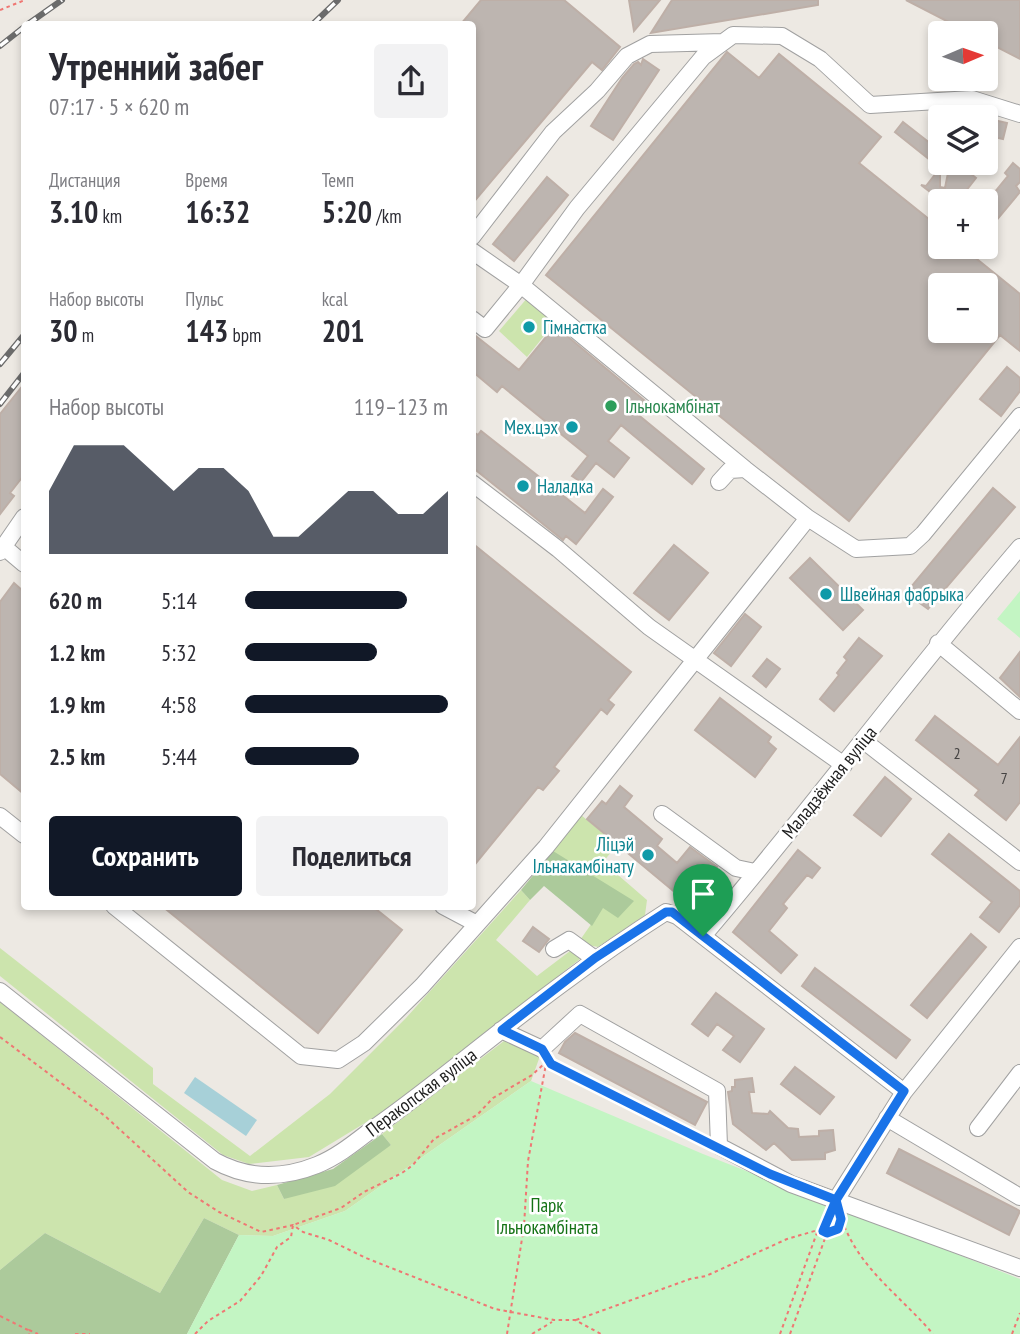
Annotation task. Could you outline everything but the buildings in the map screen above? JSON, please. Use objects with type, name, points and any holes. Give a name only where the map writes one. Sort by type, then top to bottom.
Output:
[{"type":"street","points":[[476,322],[485,329],[522,285],[577,208],[703,57],[733,35],[782,36],[820,59],[870,105],[972,99],[1020,114]]},
{"type":"street","points":[[476,232],[552,132],[597,91],[627,56],[650,44],[723,42]]},
{"type":"street","points":[[476,253],[522,285],[808,518],[856,550],[910,545],[923,534],[1020,416]]},
{"type":"street","points":[[719,482],[730,470],[746,469]]},
{"type":"street","points":[[476,487],[558,549],[649,627],[693,660],[787,722],[844,765]]},
{"type":"street","points":[[119,910],[301,1056],[338,1060],[364,1043],[422,986],[546,847],[808,518]]},
{"type":"street","points":[[21,521],[2,549],[21,562]]},
{"type":"street","name":"Маладзёжная вуліца","points":[[703,936],[864,741],[938,643],[1020,547]]},
{"type":"street","points":[[938,643],[1020,711]]},
{"type":"street","points":[[864,741],[1020,862]]},
{"type":"street","points":[[662,814],[736,869],[755,872]]},
{"type":"street","points":[[0,816],[21,833]]},
{"type":"street","points":[[451,910],[477,924]]},
{"type":"street","name":"Перакопская вуліца","points":[[0,991],[215,1161],[244,1174],[263,1176],[298,1171],[320,1164],[346,1148],[413,1101],[595,958],[666,912],[672,912],[703,936]]},
{"type":"street","points":[[703,936],[904,1091]]},
{"type":"street","points":[[554,949],[569,940],[595,958]]},
{"type":"street","points":[[836,1200],[904,1091],[1020,947]]},
{"type":"street","points":[[502,1030],[545,1056],[580,1014],[717,1091],[719,1146],[781,1179],[1020,1268]]},
{"type":"street","points":[[978,1128],[1020,1073]]},
{"type":"street","points":[[887,1118],[1020,1197]]},
{"type":"path","points":[[0,10],[24,0]]},
{"type":"path","points":[[0,1037],[105,1116],[188,1192],[254,1231],[271,1231],[341,1208],[382,1181],[402,1173],[413,1165],[434,1139],[477,1115],[493,1098],[532,1075],[545,1056]]},
{"type":"path","points":[[545,1056],[551,1064],[662,1122],[719,1146]]},
{"type":"path","points":[[507,1334],[524,1226],[528,1161],[545,1056]]},
{"type":"path","points":[[836,1200],[851,1244],[875,1277],[918,1316],[933,1334]]},
{"type":"path","points":[[790,1334],[836,1200]]},
{"type":"path","points":[[293,1224],[303,1232],[329,1240],[366,1258],[495,1310],[554,1320],[575,1320],[690,1279],[706,1276],[787,1238],[818,1230],[825,1232],[838,1229],[841,1219]]},
{"type":"path","points":[[195,1334],[208,1321],[248,1294],[277,1247],[290,1237],[293,1224]]},
{"type":"path","points":[[780,1334],[818,1230]]},
{"type":"path","points":[[1012,1334],[1020,1313]]},
{"type":"path","points":[[0,1316],[38,1334]]},
{"type":"path","points":[[532,1334],[554,1320]]},
{"type":"path","points":[[575,1320],[601,1334]]},
{"type":"path","points":[[75,1334],[90,1334]]},
{"type":"green space","points":[[528,297],[556,321],[527,357],[499,331]]},
{"type":"green space","points":[[1020,591],[1020,638],[997,619]]},
{"type":"green space","points":[[581,815],[617,845],[603,862],[647,900],[645,915],[598,947],[578,943],[603,907],[553,851]]},
{"type":"green space","points":[[553,851],[634,901],[618,918],[603,908],[592,926],[544,886],[530,900],[521,890]]},
{"type":"green space","points":[[521,890],[530,900],[496,940],[537,976],[574,948],[580,959],[383,1112],[309,1157],[249,1164],[223,1155],[0,976],[0,948],[153,1068],[153,1084],[250,1156],[330,1094],[406,1018]]},
{"type":"green space","points":[[0,1002],[222,1180],[252,1191],[277,1185],[284,1199],[391,1145],[382,1134],[504,1041],[540,1056],[531,1081],[345,1211],[273,1236],[239,1235],[204,1218],[160,1293],[45,1233],[0,1270]]},
{"type":"green space","name":"Парк Ільнокамбіната","points":[[531,1081],[703,1154],[1020,1279],[1020,1334],[187,1334],[239,1235],[273,1236],[345,1211]]},
{"type":"green space","points":[[382,1134],[391,1145],[335,1186],[284,1199],[277,1185],[333,1169]]},
{"type":"green space","points":[[204,1218],[239,1235],[187,1334],[0,1334],[0,1270],[45,1233],[160,1293]]},
{"type":"water","points":[[195,1077],[257,1120],[246,1136],[184,1093]]},
{"type":"railway","points":[[32,21],[62,0]]},
{"type":"railway","points":[[316,21],[338,0]]},
{"type":"railway","points":[[0,46],[21,29]]},
{"type":"railway","points":[[0,364],[21,339]]},
{"type":"railway","points":[[0,404],[21,377]]},
{"type":"place","name":"Гімнастка","points":[[529,327]]},
{"type":"place","name":"Ільнокамбінат","points":[[611,406]]},
{"type":"place","name":"Мех.цэх","points":[[572,427]]},
{"type":"place","name":"Наладка","points":[[523,486]]},
{"type":"place","name":"Швейная фабрыка","points":[[826,594]]},
{"type":"place","name":"Ліцэй Ільнакамбінату","points":[[648,855]]},
{"type":"route","points":[[703,936],[672,912],[666,912],[595,958],[502,1030],[542,1049],[551,1064],[662,1122],[719,1146],[791,1184],[836,1200],[841,1219],[838,1229],[827,1233],[823,1231],[836,1200],[904,1091],[703,936]]}]
